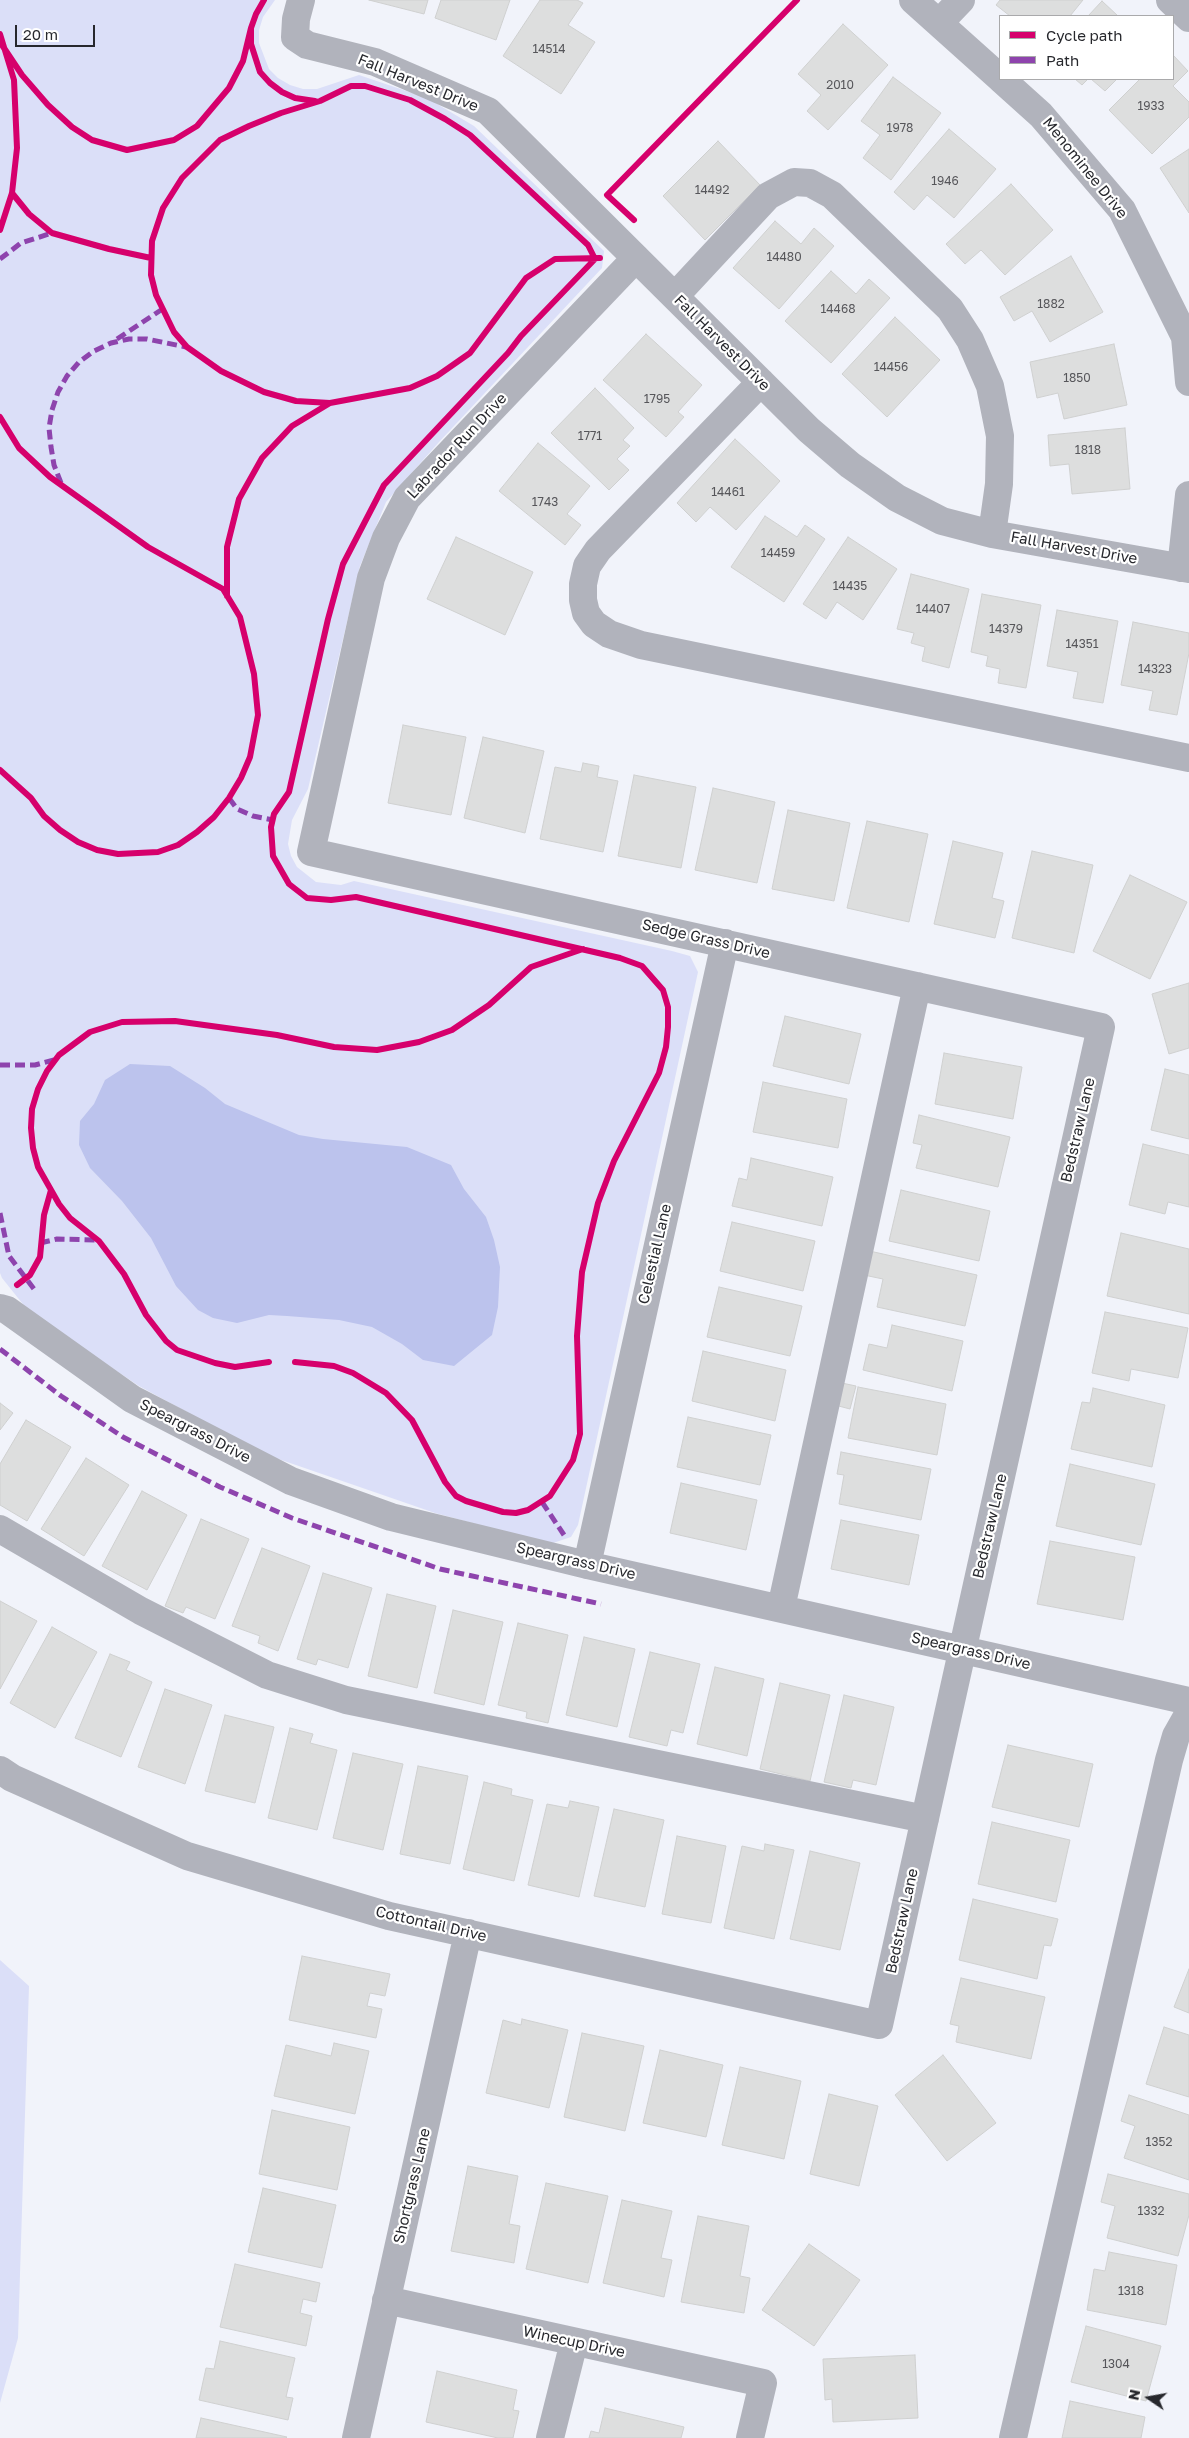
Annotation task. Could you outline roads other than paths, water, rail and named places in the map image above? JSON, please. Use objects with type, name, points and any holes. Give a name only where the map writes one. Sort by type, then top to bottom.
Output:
[{"type":"street","name":"Fall Harvest Drive","points":[[301,0],[296,19],[295,37],[307,45],[375,62],[488,111],[761,382],[850,466],[897,498],[942,521],[992,534],[1185,568]]},
{"type":"street","name":"Menominee Drive","points":[[913,0],[999,76]]},
{"type":"street","points":[[939,23],[961,0]]},
{"type":"street","points":[[1170,0],[1189,18]]},
{"type":"street","name":"Menominee Drive","points":[[1003,80],[1041,115],[1122,210],[1185,336],[1189,382]]},
{"type":"street","points":[[674,296],[768,196],[794,182],[810,183],[832,195],[950,309],[970,340],[990,386],[1000,436],[999,484],[992,534]]},
{"type":"street","name":"Labrador Run Drive","points":[[311,852],[371,578],[386,538],[407,498],[636,258]]},
{"type":"street","points":[[761,382],[598,550],[587,566],[583,584],[583,600],[586,613],[594,624],[609,634],[642,645],[1189,758]]},
{"type":"street","points":[[1185,568],[1189,495]]},
{"type":"street","name":"Sedge Grass Drive","points":[[311,852],[1101,1027]]},
{"type":"street","name":"Celestial Lane","points":[[587,1564],[725,943]]},
{"type":"street","points":[[781,1608],[917,986]]},
{"type":"street","name":"Bedstraw Lane","points":[[880,2024],[1101,1027]]},
{"type":"street","name":"Speargrass Drive","points":[[2,1303],[132,1399],[291,1481],[391,1517],[587,1564],[963,1648],[1189,1701]]},
{"type":"street","points":[[0,1529],[141,1611],[267,1675],[346,1700],[925,1819]]},
{"type":"street","points":[[1013,2438],[1169,1760],[1176,1736],[1189,1713]]},
{"type":"street","name":"Cottontail Drive","points":[[0,1770],[12,1778],[187,1856],[388,1916],[880,2024]]},
{"type":"street","name":"Shortgrass Lane","points":[[356,2438],[468,1933]]},
{"type":"street","name":"Winecup Drive","points":[[386,2300],[763,2383],[750,2438]]},
{"type":"street","points":[[550,2438],[574,2342]]},
{"type":"water","points":[[130,1064],[170,1066],[205,1088],[225,1104],[299,1135],[407,1147],[451,1165],[464,1189],[486,1217],[494,1240],[500,1267],[498,1307],[492,1335],[454,1366],[423,1360],[402,1344],[372,1327],[339,1320],[269,1315],[237,1323],[213,1318],[198,1310],[176,1286],[151,1238],[122,1201],[90,1168],[79,1145],[80,1121],[94,1104],[105,1080]]}]
